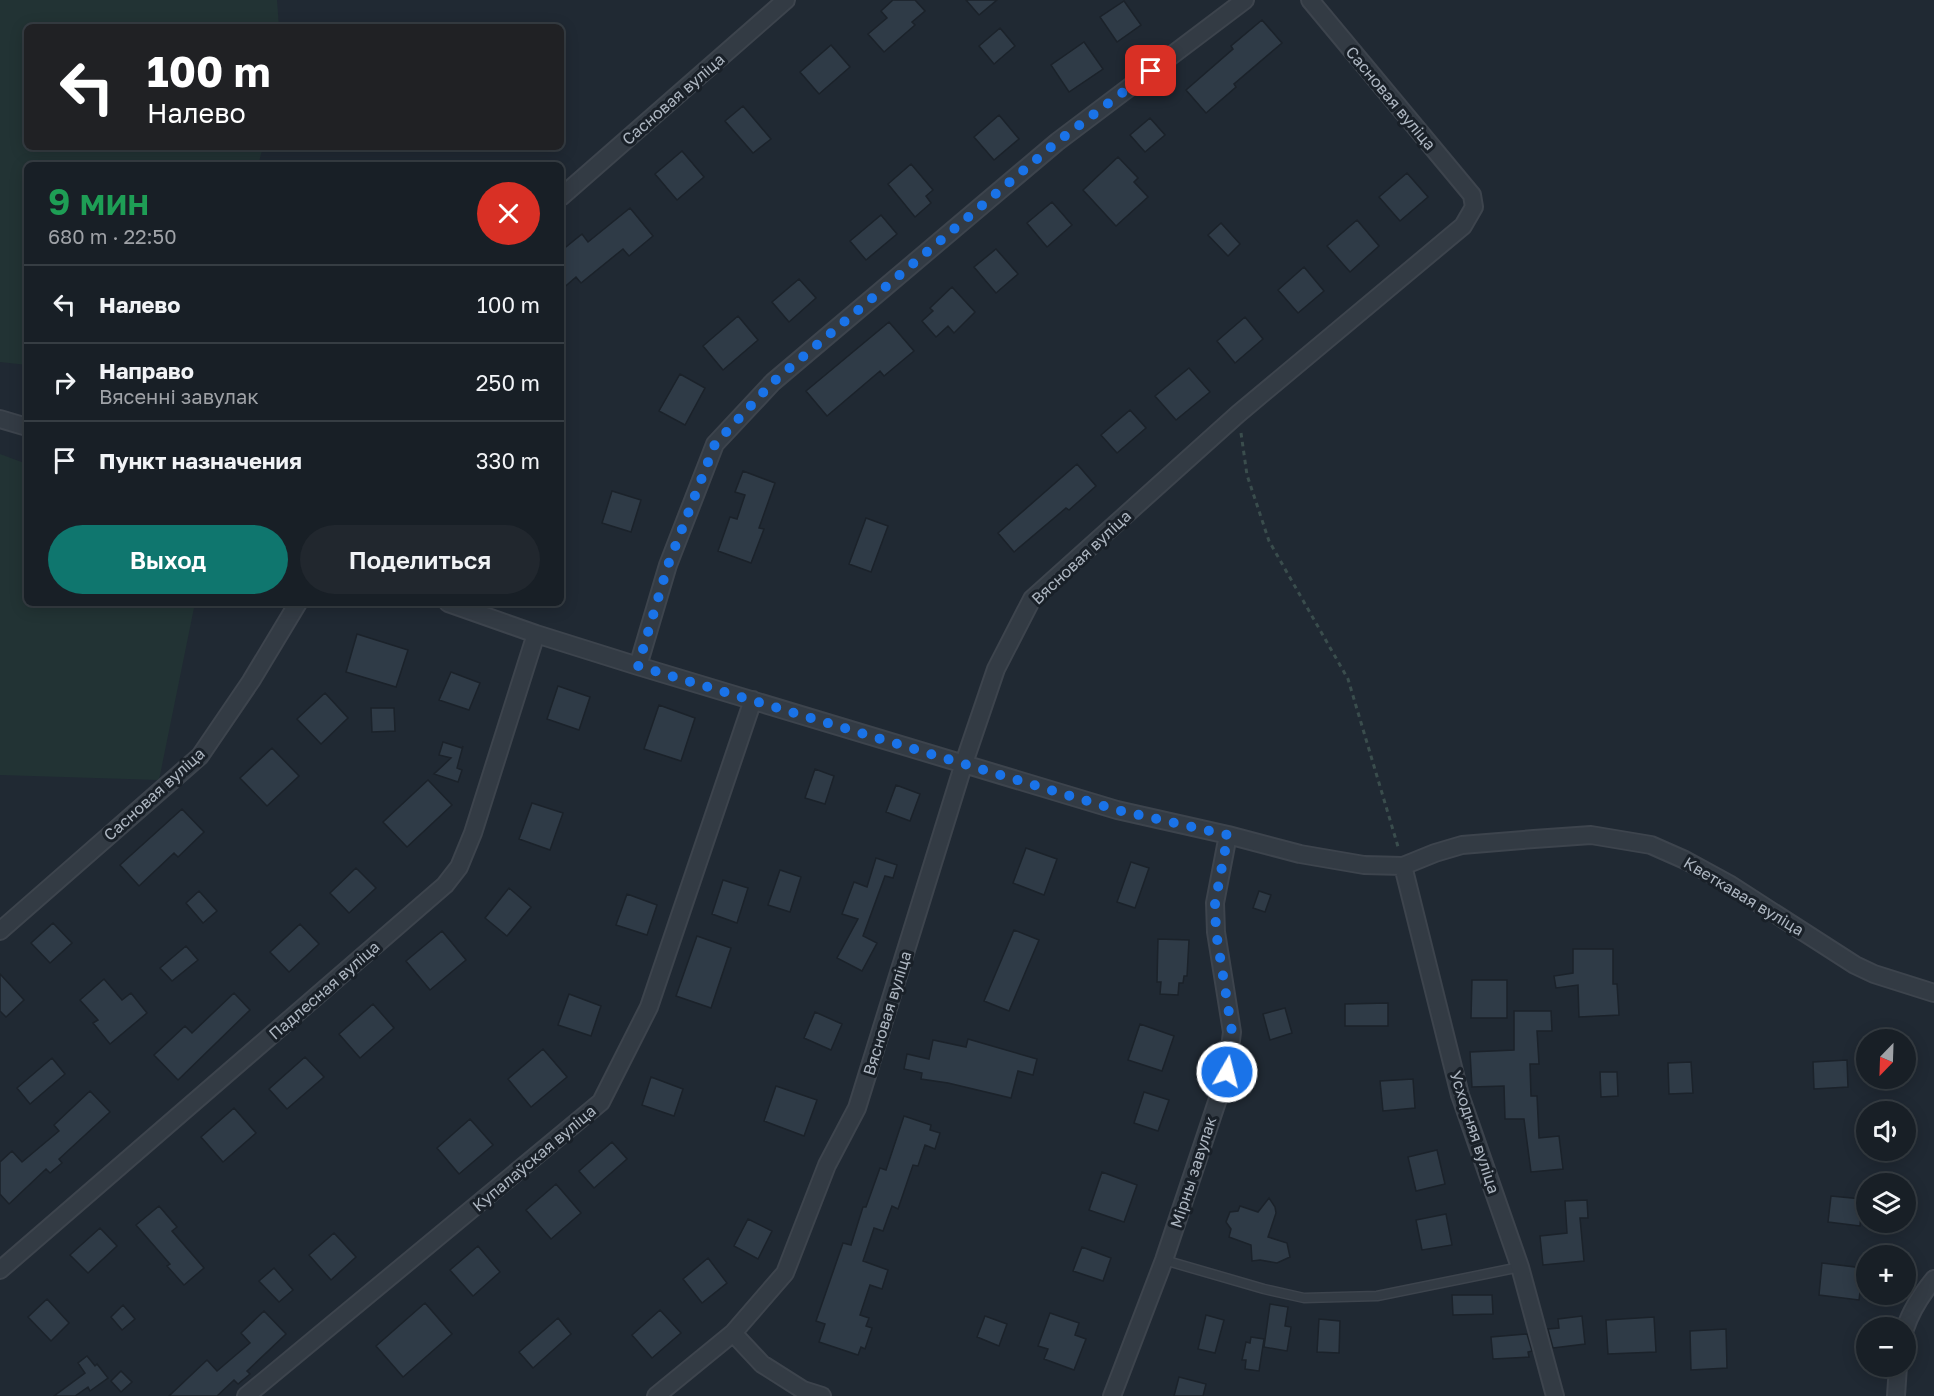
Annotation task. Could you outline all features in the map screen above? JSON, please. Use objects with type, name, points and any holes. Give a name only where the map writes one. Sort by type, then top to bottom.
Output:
[{"type":"street","name":"Сасновая вуліца","points":[[564,194],[786,0]]},
{"type":"street","points":[[638,666],[668,565],[715,444],[773,382],[1048,150],[1245,0]]},
{"type":"street","name":"Сасновая вуліца","points":[[1310,0],[1472,195]]},
{"type":"street","name":"Вясновая вуліца","points":[[656,1396],[733,1333],[785,1273],[826,1166],[858,1108],[964,763],[996,669],[1032,599],[1238,414],[1463,226],[1474,207],[1472,195]]},
{"type":"street","points":[[0,419],[24,426]]},
{"type":"street","name":"Сасновая вуліца","points":[[0,931],[200,756],[252,681],[296,606]]},
{"type":"street","points":[[457,606],[638,666],[1117,810],[1300,854],[1364,865],[1403,866]]},
{"type":"street","name":"Падлесная вуліца","points":[[0,1270],[445,885],[459,867],[474,833],[536,634]]},
{"type":"street","name":"Купалаўская вуліца","points":[[246,1396],[601,1102],[649,1007],[753,700]]},
{"type":"street","name":"Мірны завулак","points":[[1112,1396],[1164,1260],[1227,1072],[1232,1032],[1216,932],[1215,903],[1228,835]]},
{"type":"street","name":"Кветкавая вуліца","points":[[1403,866],[1462,845],[1534,838],[1591,835],[1651,845],[1729,884],[1855,965],[1874,974],[1934,993]]},
{"type":"street","name":"Усходняя вуліца","points":[[1403,866],[1460,1095],[1520,1268],[1555,1396]]},
{"type":"street","points":[[1909,1317],[1921,1295],[1934,1279]]},
{"type":"street","points":[[733,1333],[762,1364],[803,1390],[822,1396]]},
{"type":"street","points":[[1896,1396],[1897,1377]]},
{"type":"lane","points":[[1164,1260],[1304,1298],[1377,1296],[1520,1268]]},
{"type":"path","points":[[1238,414],[1247,475],[1269,541],[1348,679],[1403,866]]},
{"type":"shaded area","points":[[0,0],[277,0],[279,24],[24,24],[24,150],[262,150],[259,162],[24,162],[24,365],[0,362]]},
{"type":"shaded area","points":[[0,454],[24,463],[24,606],[194,606],[159,780],[0,775]]},
{"type":"building","points":[[893,0],[915,0],[925,11],[912,22],[915,25],[884,52],[868,34],[887,18],[881,11]]},
{"type":"building","points":[[966,0],[997,0],[979,15]]},
{"type":"building","points":[[1124,1],[1141,25],[1117,42],[1100,17]]},
{"type":"building","points":[[1262,20],[1282,43],[1234,84],[1236,87],[1206,113],[1186,90],[1233,49],[1231,46]]},
{"type":"building","points":[[1000,28],[1015,46],[994,64],[979,46]]},
{"type":"building","points":[[1084,42],[1103,69],[1069,92],[1051,65]]},
{"type":"building","points":[[831,45],[850,67],[819,94],[800,72]]},
{"type":"building","points":[[743,106],[771,139],[753,153],[725,121]]},
{"type":"building","points":[[999,115],[1019,139],[994,160],[974,137]]},
{"type":"building","points":[[1150,118],[1165,135],[1145,152],[1130,135]]},
{"type":"building","points":[[682,151],[704,177],[677,200],[655,174]]},
{"type":"building","points":[[1118,157],[1138,178],[1134,182],[1148,197],[1116,226],[1083,190]]},
{"type":"building","points":[[911,164],[933,190],[926,196],[931,203],[915,217],[888,184]]},
{"type":"building","points":[[1407,173],[1428,197],[1400,221],[1379,197]]},
{"type":"building","points":[[1052,202],[1072,225],[1047,247],[1027,223]]},
{"type":"building","points":[[630,208],[653,236],[629,256],[623,249],[581,283],[576,277],[564,287],[564,249],[582,234],[588,242]]},
{"type":"building","points":[[881,215],[897,234],[866,260],[850,241]]},
{"type":"building","points":[[1357,220],[1379,246],[1350,272],[1327,246]]},
{"type":"building","points":[[1221,223],[1240,244],[1228,256],[1208,235]]},
{"type":"building","points":[[996,249],[1018,274],[996,293],[974,267]]},
{"type":"building","points":[[1304,267],[1324,291],[1298,313],[1278,290]]},
{"type":"building","points":[[799,279],[816,298],[789,322],[772,302]]},
{"type":"building","points":[[952,287],[975,312],[954,333],[948,326],[936,337],[922,321],[933,311],[930,308]]},
{"type":"building","points":[[738,316],[758,340],[723,370],[703,346]]},
{"type":"building","points":[[1245,317],[1263,339],[1235,363],[1217,341]]},
{"type":"building","points":[[889,322],[914,351],[884,376],[880,371],[827,416],[806,391]]},
{"type":"building","points":[[1189,368],[1210,392],[1176,420],[1155,396]]},
{"type":"building","points":[[680,374],[705,388],[685,425],[659,411]]},
{"type":"building","points":[[1130,410],[1146,428],[1117,453],[1101,435]]},
{"type":"building","points":[[1077,464],[1096,486],[1014,552],[998,533]]},
{"type":"building","points":[[743,471],[775,483],[759,528],[764,529],[751,563],[718,551],[730,517],[737,519],[745,495],[735,492]]},
{"type":"building","points":[[612,491],[641,500],[631,532],[602,523]]},
{"type":"building","points":[[866,518],[888,526],[871,572],[849,564]]},
{"type":"building","points":[[357,634],[408,650],[396,687],[346,672]]},
{"type":"building","points":[[451,672],[480,683],[469,710],[439,700]]},
{"type":"building","points":[[558,686],[590,697],[579,730],[547,719]]},
{"type":"building","points":[[325,693],[348,718],[321,744],[297,719]]},
{"type":"building","points":[[659,705],[695,718],[681,761],[644,749]]},
{"type":"building","points":[[371,708],[394,708],[395,731],[372,732]]},
{"type":"building","points":[[443,742],[462,748],[463,746],[457,768],[462,770],[458,782],[434,774],[451,758],[439,755]]},
{"type":"building","points":[[272,748],[299,776],[267,806],[240,778]]},
{"type":"building","points":[[815,769],[834,776],[825,804],[805,798]]},
{"type":"building","points":[[428,780],[452,805],[407,847],[383,822]]},
{"type":"building","points":[[896,785],[920,794],[910,821],[886,812]]},
{"type":"building","points":[[532,803],[563,813],[550,850],[519,839]]},
{"type":"building","points":[[182,809],[204,832],[178,857],[174,853],[139,886],[120,865]]},
{"type":"building","points":[[1026,848],[1057,859],[1044,895],[1013,883]]},
{"type":"building","points":[[876,858],[897,865],[893,878],[885,876],[863,936],[877,943],[862,971],[837,958],[858,919],[842,914],[854,882],[867,887]]},
{"type":"building","points":[[1131,862],[1149,868],[1135,908],[1117,902]]},
{"type":"building","points":[[356,868],[376,888],[349,913],[330,893]]},
{"type":"building","points":[[780,870],[801,877],[790,912],[768,905]]},
{"type":"building","points":[[723,880],[748,888],[737,923],[712,914]]},
{"type":"building","points":[[509,888],[531,907],[507,936],[485,918]]},
{"type":"building","points":[[199,891],[217,911],[203,923],[186,903]]},
{"type":"building","points":[[1259,891],[1271,895],[1265,912],[1253,908]]},
{"type":"building","points":[[627,894],[657,905],[647,935],[616,925]]},
{"type":"building","points":[[53,923],[72,943],[50,963],[31,943]]},
{"type":"building","points":[[300,924],[319,944],[289,972],[270,952]]},
{"type":"building","points":[[1014,930],[1039,940],[1009,1011],[984,1001]]},
{"type":"building","points":[[442,931],[466,960],[430,990],[406,961]]},
{"type":"building","points":[[697,936],[731,948],[711,1008],[676,996]]},
{"type":"building","points":[[1158,939],[1189,940],[1187,976],[1184,976],[1183,983],[1179,983],[1178,995],[1160,994],[1161,982],[1157,982]]},
{"type":"building","points":[[186,946],[198,960],[172,981],[160,968]]},
{"type":"building","points":[[1573,949],[1613,949],[1613,984],[1617,984],[1619,1015],[1579,1017],[1578,985],[1556,988],[1554,976],[1573,973]]},
{"type":"building","points":[[0,974],[24,1000],[6,1017],[0,1011]]},
{"type":"building","points":[[104,979],[122,1000],[131,993],[147,1013],[110,1044],[93,1023],[98,1020],[80,1000]]},
{"type":"building","points":[[1472,980],[1507,980],[1507,1018],[1471,1018]]},
{"type":"building","points":[[234,993],[250,1010],[178,1080],[154,1055],[185,1026],[192,1033]]},
{"type":"building","points":[[569,994],[601,1006],[591,1036],[558,1025]]},
{"type":"building","points":[[1388,1003],[1388,1026],[1345,1026],[1345,1004]]},
{"type":"building","points":[[373,1004],[394,1028],[360,1058],[339,1034]]},
{"type":"building","points":[[1285,1008],[1292,1033],[1270,1040],[1263,1014]]},
{"type":"building","points":[[1514,1011],[1551,1011],[1552,1031],[1537,1031],[1539,1064],[1530,1064],[1531,1096],[1537,1096],[1539,1138],[1559,1136],[1563,1169],[1531,1172],[1524,1119],[1505,1119],[1504,1086],[1472,1087],[1470,1052],[1514,1050]]},
{"type":"building","points":[[815,1012],[842,1024],[831,1050],[804,1038]]},
{"type":"building","points":[[1140,1024],[1174,1036],[1162,1071],[1128,1060]]},
{"type":"building","points":[[968,1039],[1037,1059],[1033,1075],[1018,1071],[1011,1098],[921,1079],[922,1073],[904,1069],[907,1054],[929,1059],[933,1040],[966,1047]]},
{"type":"building","points":[[543,1049],[567,1077],[531,1107],[508,1079]]},
{"type":"building","points":[[305,1057],[324,1077],[287,1109],[269,1089]]},
{"type":"building","points":[[52,1058],[65,1074],[30,1104],[17,1088]]},
{"type":"building","points":[[1847,1060],[1848,1087],[1814,1089],[1813,1062]]},
{"type":"building","points":[[1691,1062],[1693,1093],[1669,1094],[1668,1063]]},
{"type":"building","points":[[1600,1072],[1617,1072],[1618,1096],[1601,1097]]},
{"type":"building","points":[[651,1077],[683,1089],[674,1116],[642,1105]]},
{"type":"building","points":[[1413,1079],[1415,1108],[1383,1111],[1380,1081]]},
{"type":"building","points":[[776,1086],[817,1100],[804,1136],[764,1121]]},
{"type":"building","points":[[90,1091],[110,1112],[59,1159],[62,1163],[50,1173],[46,1169],[9,1204],[0,1194],[0,1162],[12,1151],[22,1162],[59,1131],[54,1125]]},
{"type":"building","points":[[1144,1092],[1169,1100],[1158,1131],[1134,1123]]},
{"type":"building","points":[[234,1108],[256,1133],[223,1162],[201,1137]]},
{"type":"building","points":[[904,1116],[931,1125],[930,1130],[940,1133],[935,1149],[925,1145],[918,1166],[913,1165],[898,1209],[892,1206],[883,1231],[874,1228],[863,1261],[888,1270],[882,1289],[870,1285],[860,1315],[869,1318],[866,1326],[872,1328],[865,1349],[861,1347],[858,1355],[819,1342],[825,1324],[816,1321],[843,1243],[851,1245],[863,1207],[866,1207],[880,1168],[886,1170]]},
{"type":"building","points":[[470,1119],[493,1145],[459,1174],[437,1148]]},
{"type":"building","points":[[612,1142],[627,1159],[594,1188],[579,1171]]},
{"type":"building","points":[[1437,1150],[1445,1184],[1416,1191],[1408,1157]]},
{"type":"building","points":[[1102,1172],[1137,1185],[1124,1222],[1089,1210]]},
{"type":"building","points":[[556,1184],[581,1213],[551,1239],[526,1210]]},
{"type":"building","points":[[1831,1196],[1856,1198],[1856,1226],[1828,1222]]},
{"type":"building","points":[[1269,1198],[1276,1213],[1268,1237],[1287,1243],[1290,1257],[1277,1263],[1252,1261],[1251,1245],[1229,1237],[1231,1229],[1226,1222],[1230,1212],[1238,1211],[1240,1206],[1258,1212]]},
{"type":"building","points":[[1587,1200],[1588,1218],[1580,1218],[1584,1261],[1543,1265],[1540,1236],[1567,1233],[1565,1201]]},
{"type":"building","points":[[159,1206],[177,1227],[172,1231],[204,1268],[184,1285],[167,1266],[170,1264],[136,1225]]},
{"type":"building","points":[[1446,1214],[1452,1245],[1422,1250],[1416,1220]]},
{"type":"building","points":[[748,1219],[772,1231],[758,1259],[734,1246]]},
{"type":"building","points":[[100,1228],[117,1246],[88,1273],[70,1255]]},
{"type":"building","points":[[334,1233],[356,1257],[331,1280],[309,1255]]},
{"type":"building","points":[[478,1246],[500,1272],[473,1296],[450,1270]]},
{"type":"building","points":[[1082,1247],[1111,1258],[1103,1281],[1073,1271]]},
{"type":"building","points":[[708,1258],[727,1283],[702,1303],[683,1279]]},
{"type":"building","points":[[1822,1263],[1856,1267],[1856,1300],[1819,1295]]},
{"type":"building","points":[[274,1268],[293,1290],[279,1302],[259,1281]]},
{"type":"building","points":[[1452,1295],[1492,1295],[1493,1314],[1453,1315]]},
{"type":"building","points":[[47,1299],[69,1323],[51,1341],[28,1317]]},
{"type":"building","points":[[425,1303],[452,1334],[403,1377],[376,1346]]},
{"type":"building","points":[[1270,1304],[1288,1307],[1285,1326],[1291,1327],[1287,1351],[1264,1347]]},
{"type":"building","points":[[123,1305],[135,1319],[122,1330],[111,1317]]},
{"type":"building","points":[[660,1310],[681,1333],[652,1358],[632,1335]]},
{"type":"building","points":[[264,1311],[286,1334],[247,1371],[250,1374],[238,1384],[234,1380],[217,1396],[169,1396],[207,1360],[217,1371],[250,1343],[241,1333]]},
{"type":"building","points":[[1050,1313],[1079,1323],[1075,1335],[1086,1339],[1074,1370],[1044,1359],[1048,1349],[1038,1346]]},
{"type":"building","points":[[1206,1315],[1224,1320],[1215,1353],[1198,1349]]},
{"type":"building","points":[[985,1316],[1007,1324],[999,1346],[977,1337]]},
{"type":"building","points":[[1582,1316],[1585,1344],[1553,1348],[1548,1329],[1559,1328],[1558,1319]]},
{"type":"building","points":[[1654,1317],[1656,1352],[1608,1354],[1606,1320]]},
{"type":"building","points":[[558,1318],[571,1334],[533,1368],[519,1352]]},
{"type":"building","points":[[1319,1319],[1340,1321],[1339,1353],[1317,1352]]},
{"type":"building","points":[[1726,1329],[1727,1368],[1691,1370],[1690,1331]]},
{"type":"building","points":[[1527,1334],[1532,1351],[1528,1352],[1529,1357],[1493,1359],[1491,1337]]},
{"type":"building","points":[[1251,1337],[1264,1339],[1259,1371],[1245,1369],[1246,1360],[1242,1360],[1246,1342],[1250,1343]]},
{"type":"building","points":[[87,1356],[108,1378],[90,1391],[88,1387],[75,1396],[54,1396],[85,1373],[78,1363]]},
{"type":"building","points":[[121,1371],[132,1382],[121,1392],[111,1381]]},
{"type":"building","points":[[1179,1377],[1206,1384],[1203,1396],[1174,1396]]},
{"type":"route","points":[[1151,71],[1057,142],[773,382],[715,444],[668,565],[638,666],[1117,810],[1228,835],[1215,903],[1216,932],[1232,1032],[1227,1072]]}]
